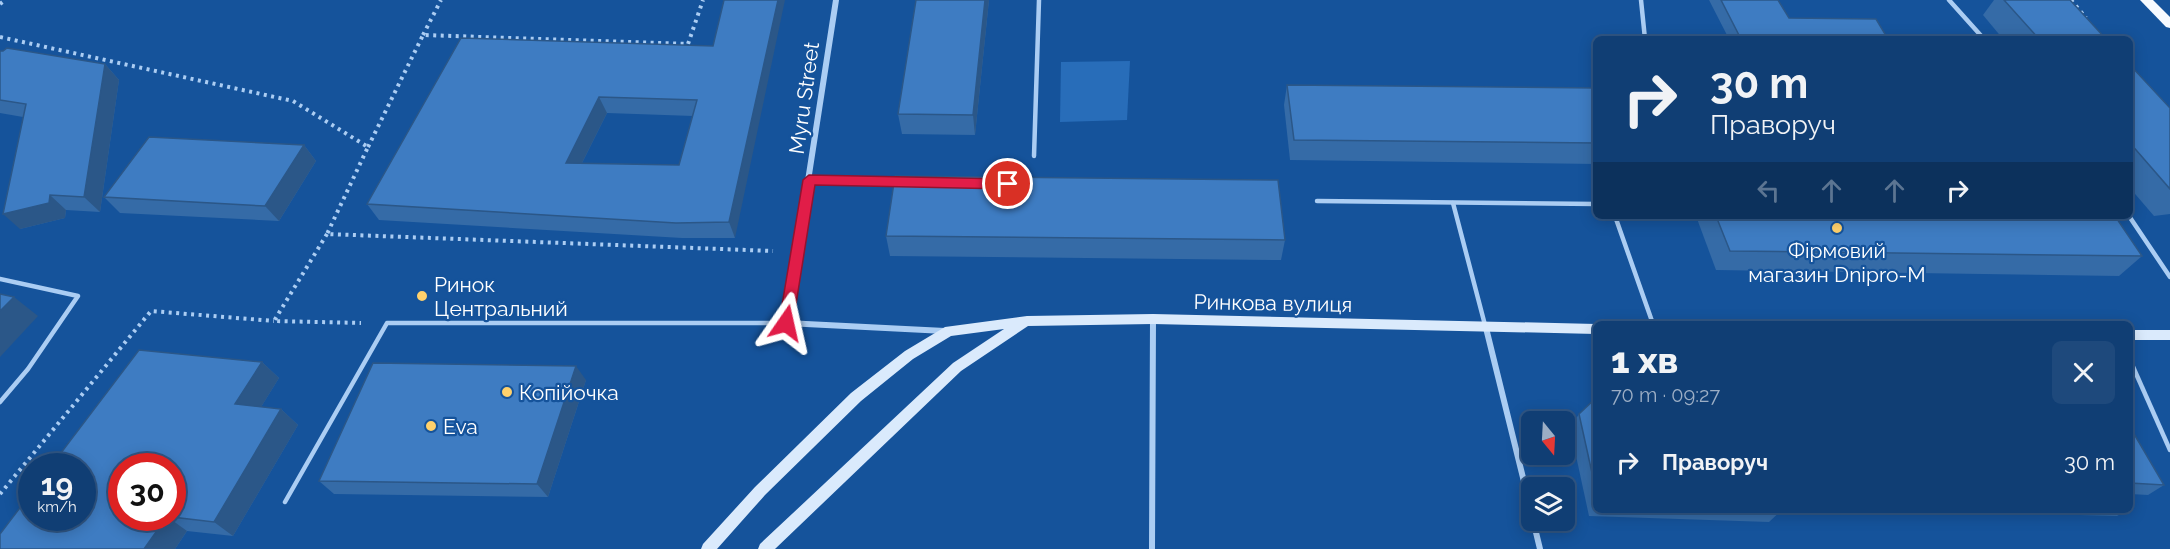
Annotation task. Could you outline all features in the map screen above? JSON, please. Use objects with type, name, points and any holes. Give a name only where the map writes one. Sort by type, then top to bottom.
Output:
[{"type":"main road","points":[[2146,0],[2170,24]]},
{"type":"main road","name":"Ринкова вулиця","points":[[949,331],[1027,321],[1153,319],[1593,329]]},
{"type":"main road","points":[[765,549],[957,367],[1027,321]]},
{"type":"main road","points":[[708,549],[760,490],[856,397],[909,354],[949,331]]},
{"type":"main road","points":[[2133,335],[2170,335]]},
{"type":"street","name":"Myru Street","points":[[786,323],[800,252],[836,0]]},
{"type":"street","points":[[1152,549],[1153,319]]},
{"type":"street","points":[[786,323],[949,331]]},
{"type":"street","points":[[1486,328],[1523,477]]},
{"type":"street","points":[[1536,531],[1540,549]]},
{"type":"lane","points":[[1034,156],[1039,0]]},
{"type":"lane","points":[[1641,0],[1645,36]]},
{"type":"lane","points":[[1949,0],[1981,36]]},
{"type":"lane","points":[[809,180],[904,182]]},
{"type":"lane","points":[[1317,201],[1593,204]]},
{"type":"lane","points":[[1453,203],[1486,328]]},
{"type":"lane","points":[[1616,219],[1652,321]]},
{"type":"lane","points":[[2131,219],[2170,277]]},
{"type":"lane","points":[[0,279],[78,296],[28,369],[0,402]]},
{"type":"lane","points":[[285,502],[387,323],[786,323]]},
{"type":"lane","points":[[2133,367],[2170,450]]},
{"type":"path","points":[[0,4],[5,0]]},
{"type":"path","points":[[274,321],[327,234],[441,0]]},
{"type":"path","points":[[423,35],[688,44],[703,0]]},
{"type":"path","points":[[2071,0],[2091,23]]},
{"type":"path","points":[[0,37],[293,101],[368,147]]},
{"type":"path","points":[[327,234],[800,252]]},
{"type":"path","points":[[0,494],[151,311],[274,321],[387,323]]},
{"type":"shaded area","points":[[1130,61],[1127,120],[1060,122],[1061,62]]},
{"type":"building","points":[[724,0],[778,0],[729,222],[676,223],[367,204],[461,38],[713,46]],"holes":[[[599,97],[697,100],[679,165],[566,163]]]},
{"type":"building","points":[[916,0],[985,0],[973,115],[898,114]]},
{"type":"building","points":[[1721,0],[1778,0],[1789,18],[1876,19],[1886,36],[1739,36]]},
{"type":"building","points":[[2004,0],[2070,0],[2103,36],[2036,36]]},
{"type":"building","points":[[7,48],[105,64],[84,197],[50,195],[49,203],[3,214],[26,104],[0,100],[0,51]]},
{"type":"building","points":[[2133,68],[2170,108],[2170,189],[2133,146]]},
{"type":"building","points":[[1287,85],[1593,88],[1593,143],[1294,140]]},
{"type":"building","points":[[149,137],[304,145],[265,206],[104,197]]},
{"type":"building","points":[[895,176],[1278,180],[1285,240],[886,236]]},
{"type":"building","points":[[1717,219],[2117,219],[2142,256],[1730,251]]},
{"type":"building","points":[[0,294],[14,297],[0,311]]},
{"type":"building","points":[[139,350],[262,362],[235,404],[281,409],[214,522],[186,519],[186,453],[108,453],[108,531],[157,531],[144,549],[0,549],[0,534],[18,510],[18,531],[96,531],[96,453],[61,453]]},
{"type":"building","points":[[373,363],[576,366],[537,484],[319,481]]},
{"type":"building","points":[[1593,401],[1593,477],[1579,414]]},
{"type":"building","points":[[2133,432],[2164,485],[2133,483]]},
{"type":"place","name":"Фірмовий магазин Dnipro-M","points":[[1837,228]]},
{"type":"place","name":"Ринок Центральний","points":[[422,296]]},
{"type":"place","name":"Копійочка","points":[[507,392]]},
{"type":"place","name":"Eva","points":[[431,426]]},
{"type":"route","points":[[786,323],[800,252],[809,180],[1008,184]]}]
